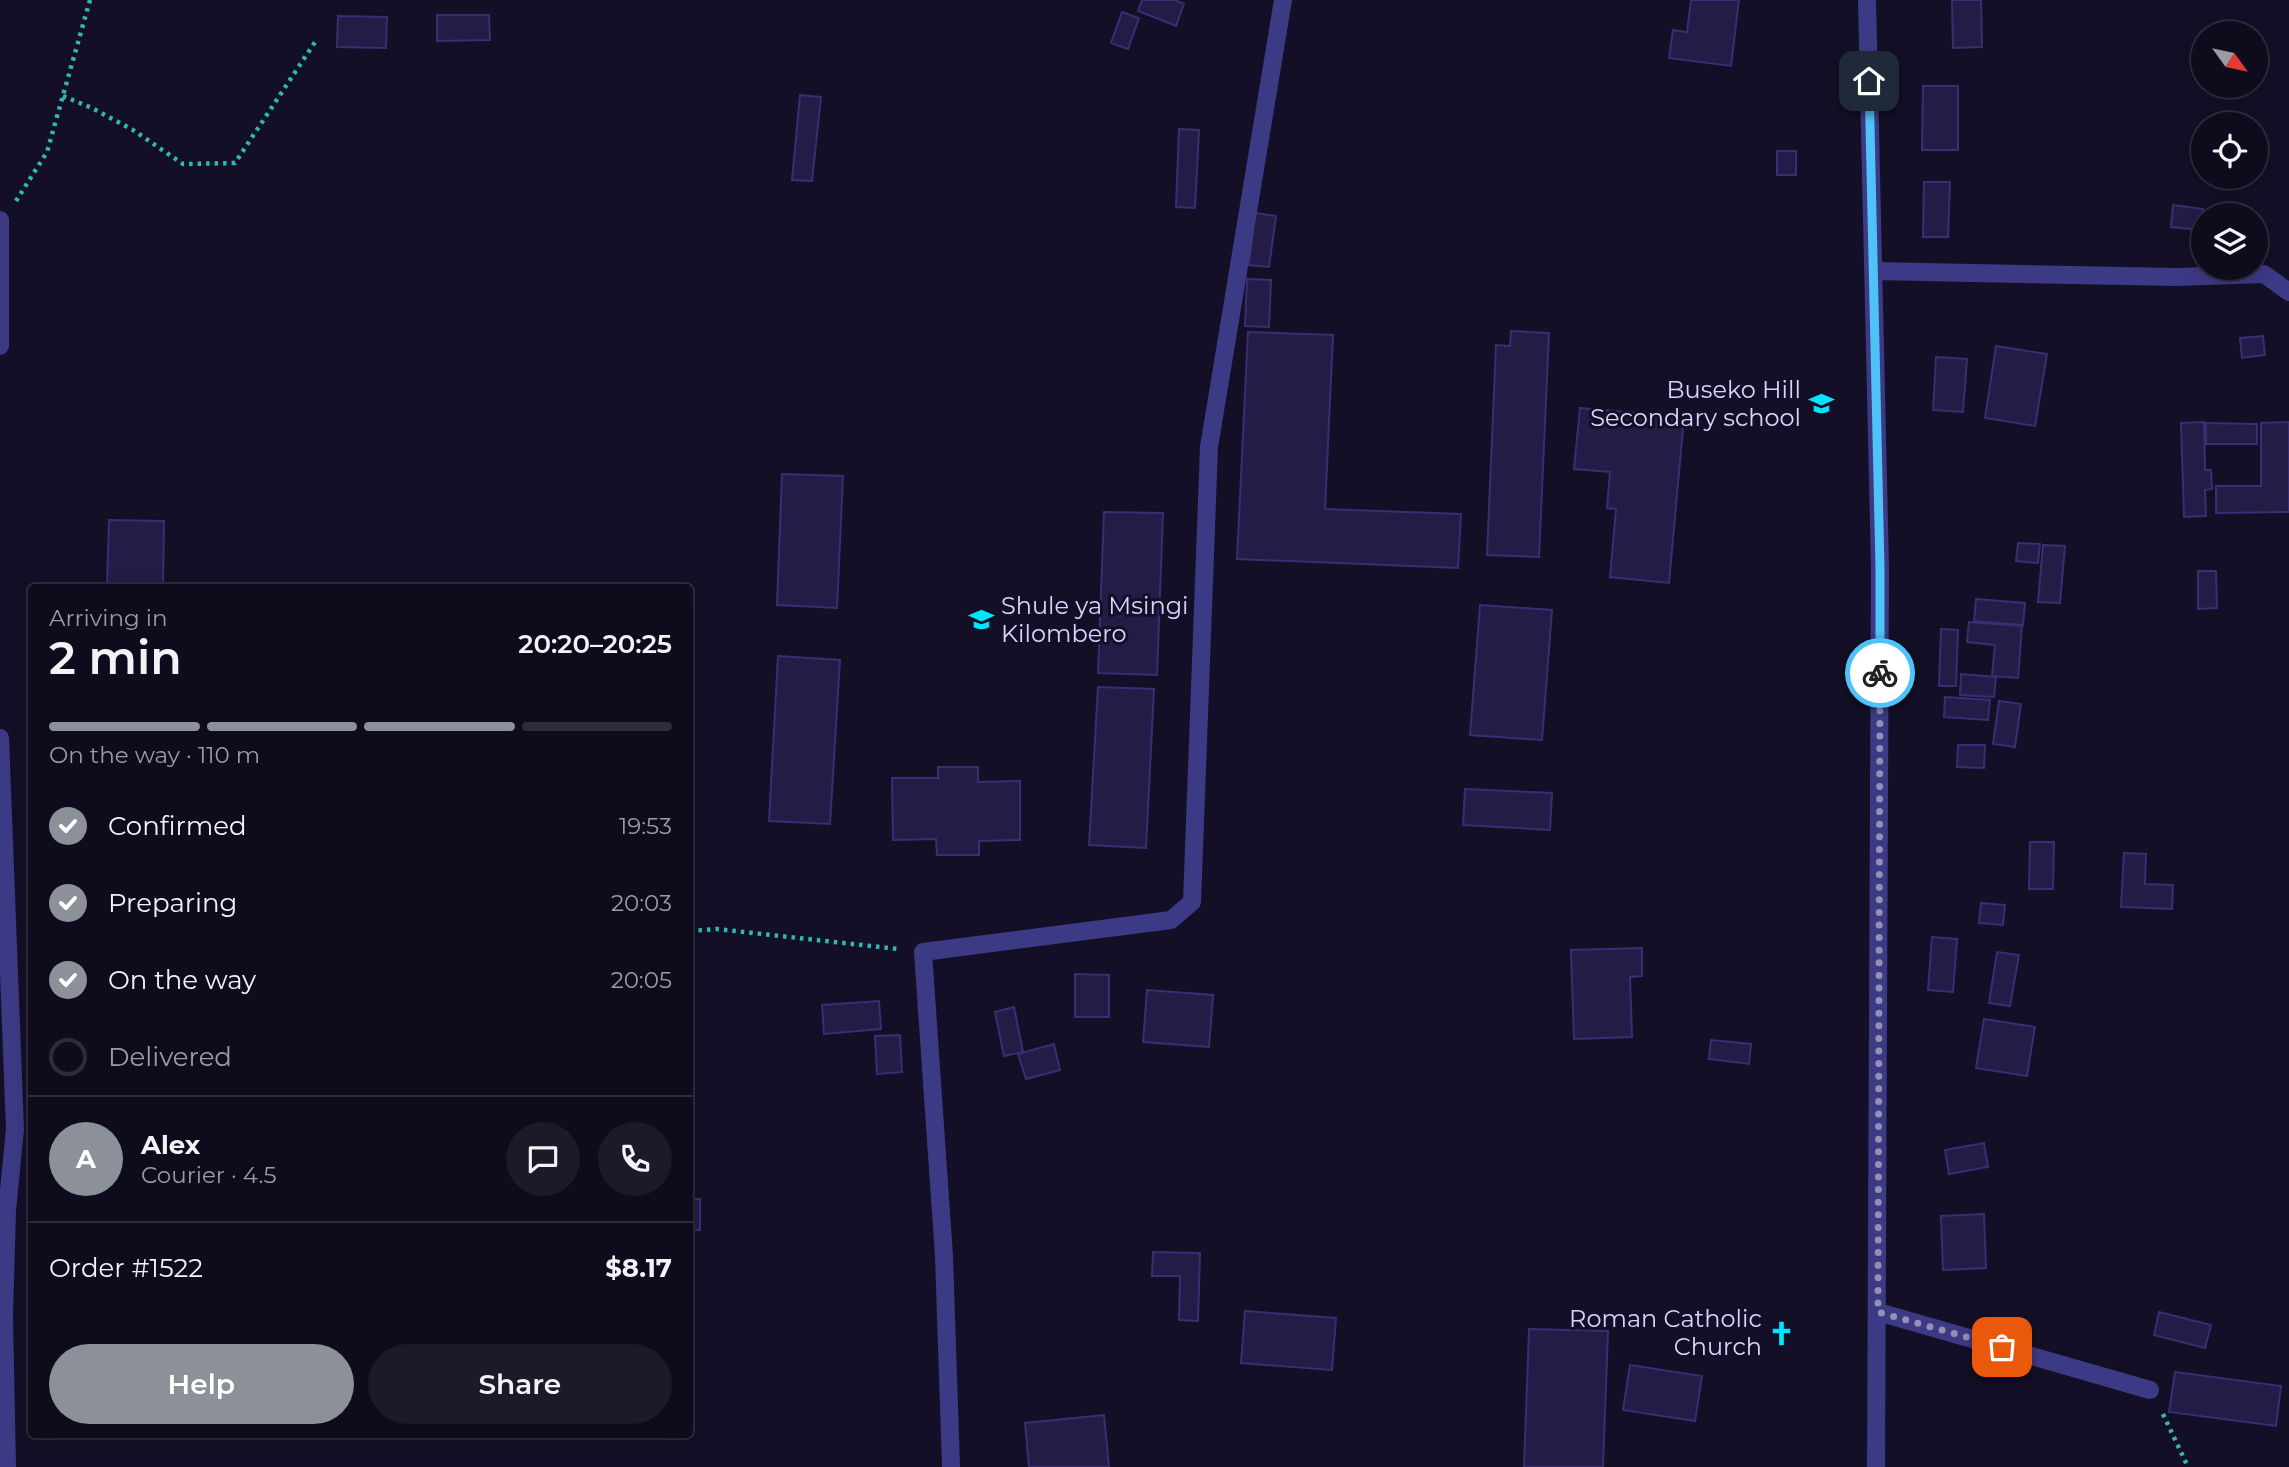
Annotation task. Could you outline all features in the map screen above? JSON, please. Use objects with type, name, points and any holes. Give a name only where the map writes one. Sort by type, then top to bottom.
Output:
[{"type":"street","points":[[951,1467],[944,1256],[923,952],[1171,920],[1192,902],[1209,447],[1283,0]]},
{"type":"street","points":[[1867,0],[1880,568],[1876,1467]]},
{"type":"street","points":[[0,223],[0,346]]},
{"type":"street","points":[[1874,271],[2178,277],[2264,274],[2289,292]]},
{"type":"street","points":[[0,738],[15,1129],[8,1211],[4,1316],[8,1467]]},
{"type":"street","points":[[1878,1312],[2150,1390]]},
{"type":"path","points":[[0,223],[47,152],[90,0]]},
{"type":"path","points":[[63,96],[133,130],[183,164],[235,163],[317,39]]},
{"type":"path","points":[[693,931],[717,929],[923,952]]},
{"type":"path","points":[[2150,1390],[2188,1467]]},
{"type":"building","points":[[1142,0],[1175,0],[1184,4],[1176,26],[1138,11]]},
{"type":"building","points":[[1691,0],[1739,0],[1731,66],[1669,58],[1673,30],[1687,32]]},
{"type":"building","points":[[1952,0],[1981,0],[1982,47],[1953,48]]},
{"type":"building","points":[[1122,12],[1139,18],[1128,49],[1111,43]]},
{"type":"building","points":[[437,15],[489,15],[490,40],[437,41]]},
{"type":"building","points":[[338,16],[387,17],[386,48],[337,47]]},
{"type":"building","points":[[1923,86],[1958,86],[1958,150],[1922,150]]},
{"type":"building","points":[[800,95],[821,97],[812,181],[792,180]]},
{"type":"building","points":[[1179,129],[1199,130],[1195,208],[1176,207]]},
{"type":"building","points":[[1777,151],[1796,151],[1796,175],[1777,175]]},
{"type":"building","points":[[1924,182],[1950,182],[1948,237],[1923,237]]},
{"type":"building","points":[[2173,205],[2191,207],[2191,229],[2171,227]]},
{"type":"building","points":[[1255,213],[1276,216],[1269,267],[1249,265]]},
{"type":"building","points":[[1247,279],[1271,280],[1269,327],[1245,326]]},
{"type":"building","points":[[1511,331],[1549,333],[1539,557],[1487,555],[1496,345],[1510,346]]},
{"type":"building","points":[[1248,332],[1333,335],[1325,509],[1461,514],[1458,568],[1237,559]]},
{"type":"building","points":[[2263,336],[2265,355],[2242,358],[2240,338]]},
{"type":"building","points":[[1996,346],[2047,354],[2035,426],[1985,418]]},
{"type":"building","points":[[1936,357],[1967,359],[1963,412],[1933,410]]},
{"type":"building","points":[[1580,408],[1684,417],[1669,583],[1610,577],[1616,509],[1607,508],[1610,472],[1574,469]]},
{"type":"building","points":[[2204,422],[2205,470],[2211,470],[2212,489],[2205,490],[2206,516],[2184,517],[2181,423]]},
{"type":"building","points":[[2289,422],[2289,512],[2216,513],[2216,486],[2261,486],[2261,423]]},
{"type":"building","points":[[2206,423],[2257,424],[2257,444],[2206,444]]},
{"type":"building","points":[[782,474],[843,476],[837,608],[777,605]]},
{"type":"building","points":[[1104,512],[1163,513],[1157,675],[1098,673]]},
{"type":"building","points":[[109,520],[164,521],[163,584],[107,584]]},
{"type":"building","points":[[2018,543],[2040,544],[2038,563],[2016,561]]},
{"type":"building","points":[[2043,545],[2065,546],[2060,603],[2038,602]]},
{"type":"building","points":[[2198,571],[2216,571],[2217,608],[2198,609]]},
{"type":"building","points":[[1976,599],[2025,603],[2023,625],[1974,621]]},
{"type":"building","points":[[1480,605],[1552,610],[1542,740],[1470,735]]},
{"type":"building","points":[[1969,622],[2022,626],[2018,678],[1992,676],[1995,645],[1967,642]]},
{"type":"building","points":[[1941,629],[1958,630],[1956,686],[1939,686]]},
{"type":"building","points":[[778,656],[840,660],[830,824],[769,821]]},
{"type":"building","points":[[1961,674],[1996,677],[1994,697],[1960,695]]},
{"type":"building","points":[[1098,687],[1154,689],[1146,848],[1089,845]]},
{"type":"building","points":[[1945,697],[1990,700],[1988,720],[1944,717]]},
{"type":"building","points":[[1999,701],[2021,704],[2015,747],[1993,744]]},
{"type":"building","points":[[1958,745],[1985,745],[1984,768],[1957,767]]},
{"type":"building","points":[[938,767],[978,767],[978,782],[1020,781],[1020,840],[979,841],[979,855],[937,855],[936,839],[893,840],[892,778],[938,778]]},
{"type":"building","points":[[1465,789],[1552,793],[1550,830],[1463,825]]},
{"type":"building","points":[[2030,842],[2054,842],[2053,889],[2029,889]]},
{"type":"building","points":[[2124,853],[2146,854],[2145,884],[2173,885],[2172,909],[2121,907]]},
{"type":"building","points":[[1981,903],[2005,905],[2003,925],[1979,923]]},
{"type":"building","points":[[1932,937],[1957,939],[1953,992],[1928,990]]},
{"type":"building","points":[[1642,948],[1642,976],[1630,977],[1632,1037],[1574,1039],[1571,950]]},
{"type":"building","points":[[1997,952],[2019,955],[2010,1006],[1989,1003]]},
{"type":"building","points":[[1075,974],[1109,975],[1109,1017],[1075,1017]]},
{"type":"building","points":[[1147,990],[1213,995],[1209,1047],[1143,1042]]},
{"type":"building","points":[[879,1001],[881,1029],[824,1034],[822,1005]]},
{"type":"building","points":[[1014,1007],[1023,1052],[1004,1056],[995,1012]]},
{"type":"building","points":[[1984,1019],[2035,1027],[2027,1076],[1976,1068]]},
{"type":"building","points":[[900,1035],[902,1072],[877,1074],[875,1036]]},
{"type":"building","points":[[1711,1040],[1751,1044],[1749,1064],[1709,1059]]},
{"type":"building","points":[[1054,1044],[1060,1070],[1026,1079],[1018,1054]]},
{"type":"building","points":[[1984,1143],[1988,1167],[1949,1174],[1945,1150]]},
{"type":"building","points":[[693,1199],[700,1199],[700,1230],[693,1230]]},
{"type":"building","points":[[1984,1214],[1986,1268],[1943,1270],[1941,1216]]},
{"type":"building","points":[[1153,1252],[1200,1253],[1198,1321],[1179,1320],[1180,1276],[1152,1276]]},
{"type":"building","points":[[1245,1311],[1336,1318],[1332,1370],[1241,1363]]},
{"type":"building","points":[[2159,1312],[2211,1325],[2205,1348],[2154,1335]]},
{"type":"building","points":[[1529,1329],[1608,1331],[1603,1467],[1524,1467]]},
{"type":"building","points":[[1630,1365],[1702,1376],[1695,1421],[1623,1410]]},
{"type":"building","points":[[2175,1372],[2281,1386],[2276,1426],[2169,1412]]},
{"type":"building","points":[[1104,1415],[1109,1467],[1029,1467],[1025,1423]]},
{"type":"way so far","points":[[1880,673],[1878,1312],[2002,1347]]},
{"type":"place","name":"Buseko Hill Secondary school","points":[[1821,404]]},
{"type":"place","name":"Shule ya Msingi Kilombero","points":[[981,620]]},
{"type":"place","name":"Roman Catholic Church","points":[[1782,1333]]},
{"type":"route","points":[[1869,81],[1880,673]]}]
